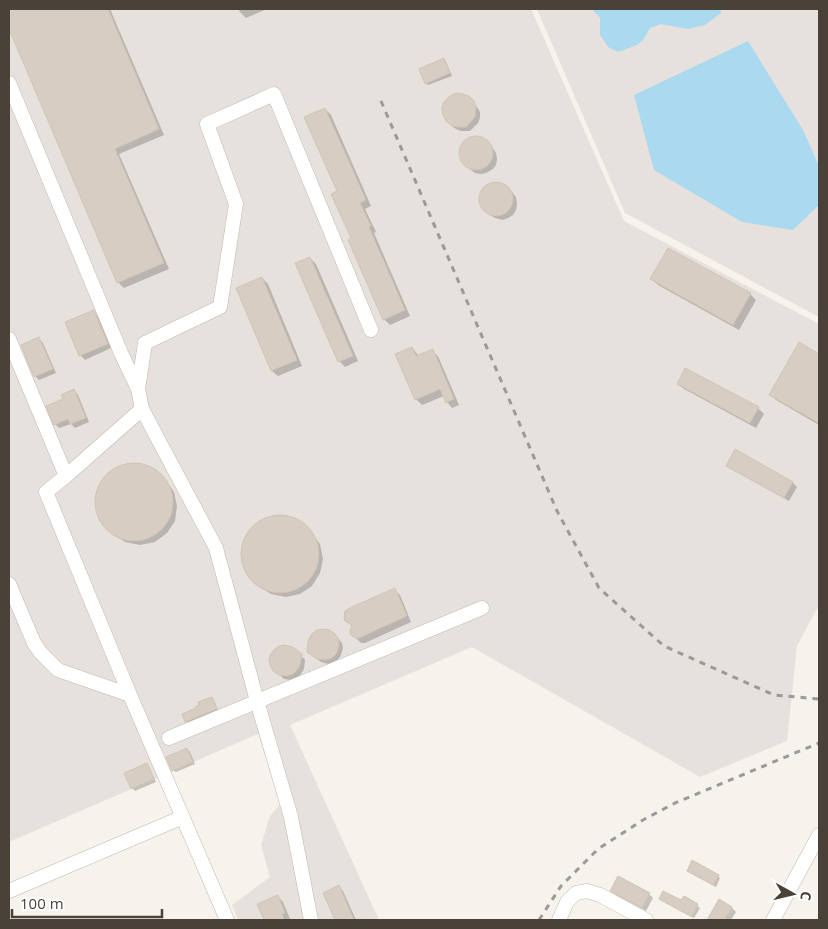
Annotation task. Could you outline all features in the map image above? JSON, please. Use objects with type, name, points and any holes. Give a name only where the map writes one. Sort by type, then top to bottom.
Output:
[{"type":"street","points":[[9,83],[138,389],[142,409],[216,548],[291,817],[311,920]]},
{"type":"street","points":[[122,353],[145,344],[220,307],[236,204],[206,124],[274,94],[371,330]]},
{"type":"street","points":[[9,339],[66,476]]},
{"type":"street","points":[[138,389],[145,344]]},
{"type":"street","points":[[142,409],[46,492],[130,695],[227,920]]},
{"type":"street","points":[[9,584],[34,643],[48,662],[58,670],[130,695]]},
{"type":"street","points":[[169,738],[482,608]]},
{"type":"street","points":[[9,892],[183,817]]},
{"type":"street","points":[[773,920],[819,835]]},
{"type":"street","points":[[559,920],[567,902],[576,892],[587,891],[600,895],[646,920]]},
{"type":"shaded area","points":[[9,9],[531,9],[624,221],[819,324],[819,605],[797,646],[787,741],[700,777],[472,647],[290,725],[379,920],[238,920],[232,905],[270,877],[261,845],[270,816],[281,803],[258,734],[9,842]]},
{"type":"shaded area","points":[[537,9],[819,9],[819,317],[625,213]]},
{"type":"water","points":[[592,9],[721,9],[721,13],[705,25],[688,29],[661,24],[650,28],[643,40],[637,45],[618,52],[608,47],[600,35],[600,18]]},
{"type":"water","points":[[748,41],[803,130],[819,166],[819,205],[793,230],[742,222],[654,170],[634,95]]},
{"type":"building","points":[[9,9],[108,9],[159,129],[115,149],[164,263],[117,283],[9,29]]},
{"type":"building","points":[[444,58],[450,73],[425,84],[419,69]]},
{"type":"building","points":[[456,93],[469,96],[474,101],[476,107],[475,117],[466,127],[452,126],[443,115],[442,108],[444,102]]},
{"type":"building","points":[[325,108],[366,200],[360,203],[405,310],[383,320],[348,240],[351,238],[331,194],[337,191],[304,117]]},
{"type":"building","points":[[476,136],[483,137],[488,141],[492,146],[492,160],[488,165],[483,169],[476,170],[469,169],[464,165],[460,160],[459,153],[460,146],[464,141],[469,137]]},
{"type":"building","points":[[496,182],[503,183],[508,187],[512,192],[512,206],[508,211],[503,215],[496,216],[489,215],[484,211],[480,206],[479,199],[480,192],[484,187],[489,183]]},
{"type":"building","points":[[668,248],[751,293],[733,325],[650,279]]},
{"type":"building","points":[[310,257],[353,356],[338,362],[295,263]]},
{"type":"building","points":[[262,277],[297,360],[271,371],[236,288]]},
{"type":"building","points":[[94,310],[108,344],[79,356],[65,322]]},
{"type":"building","points":[[39,337],[53,369],[34,377],[21,345]]},
{"type":"building","points":[[799,342],[819,354],[819,423],[769,395]]},
{"type":"building","points":[[412,347],[416,356],[433,349],[454,399],[446,403],[440,389],[415,400],[395,354]]},
{"type":"building","points":[[685,368],[759,407],[750,423],[677,384]]},
{"type":"building","points":[[74,389],[86,418],[70,424],[68,419],[54,425],[46,406],[63,399],[61,395]]},
{"type":"building","points":[[735,449],[793,482],[784,498],[726,466]]},
{"type":"building","points":[[126,463],[142,463],[156,469],[167,480],[173,494],[173,510],[167,524],[156,535],[142,541],[126,541],[112,535],[101,524],[95,510],[95,494],[101,480],[112,469]]},
{"type":"building","points":[[280,515],[295,518],[308,526],[316,539],[319,554],[316,569],[308,582],[295,590],[280,593],[265,590],[252,582],[244,569],[241,554],[244,539],[252,526],[265,518]]},
{"type":"building","points":[[395,588],[407,616],[359,638],[352,636],[350,631],[352,625],[345,621],[345,611]]},
{"type":"building","points":[[323,629],[334,633],[339,643],[336,654],[332,658],[325,660],[317,659],[307,652],[308,641],[311,635],[317,630]]},
{"type":"building","points":[[284,645],[293,647],[302,654],[297,670],[293,674],[286,676],[274,672],[269,661],[270,655],[274,650]]},
{"type":"building","points":[[212,697],[217,709],[185,722],[182,714],[196,708],[199,705],[198,702]]},
{"type":"building","points":[[187,748],[193,762],[172,771],[166,757]]},
{"type":"building","points":[[147,763],[154,779],[131,789],[124,773]]},
{"type":"building","points":[[692,860],[719,875],[713,885],[687,871]]},
{"type":"building","points":[[618,876],[650,893],[642,908],[610,891]]},
{"type":"building","points":[[339,885],[354,920],[335,920],[323,893]]},
{"type":"building","points":[[663,891],[681,900],[684,896],[698,904],[692,917],[659,899]]},
{"type":"building","points":[[278,895],[285,913],[282,914],[284,920],[264,920],[257,904]]},
{"type":"building","points":[[719,899],[732,907],[725,920],[707,920]]},
{"type":"railway","points":[[381,101],[557,511],[599,588],[664,646],[774,695],[819,699]]},
{"type":"railway","points":[[539,920],[561,886],[598,849],[643,820],[675,803],[819,743]]}]
